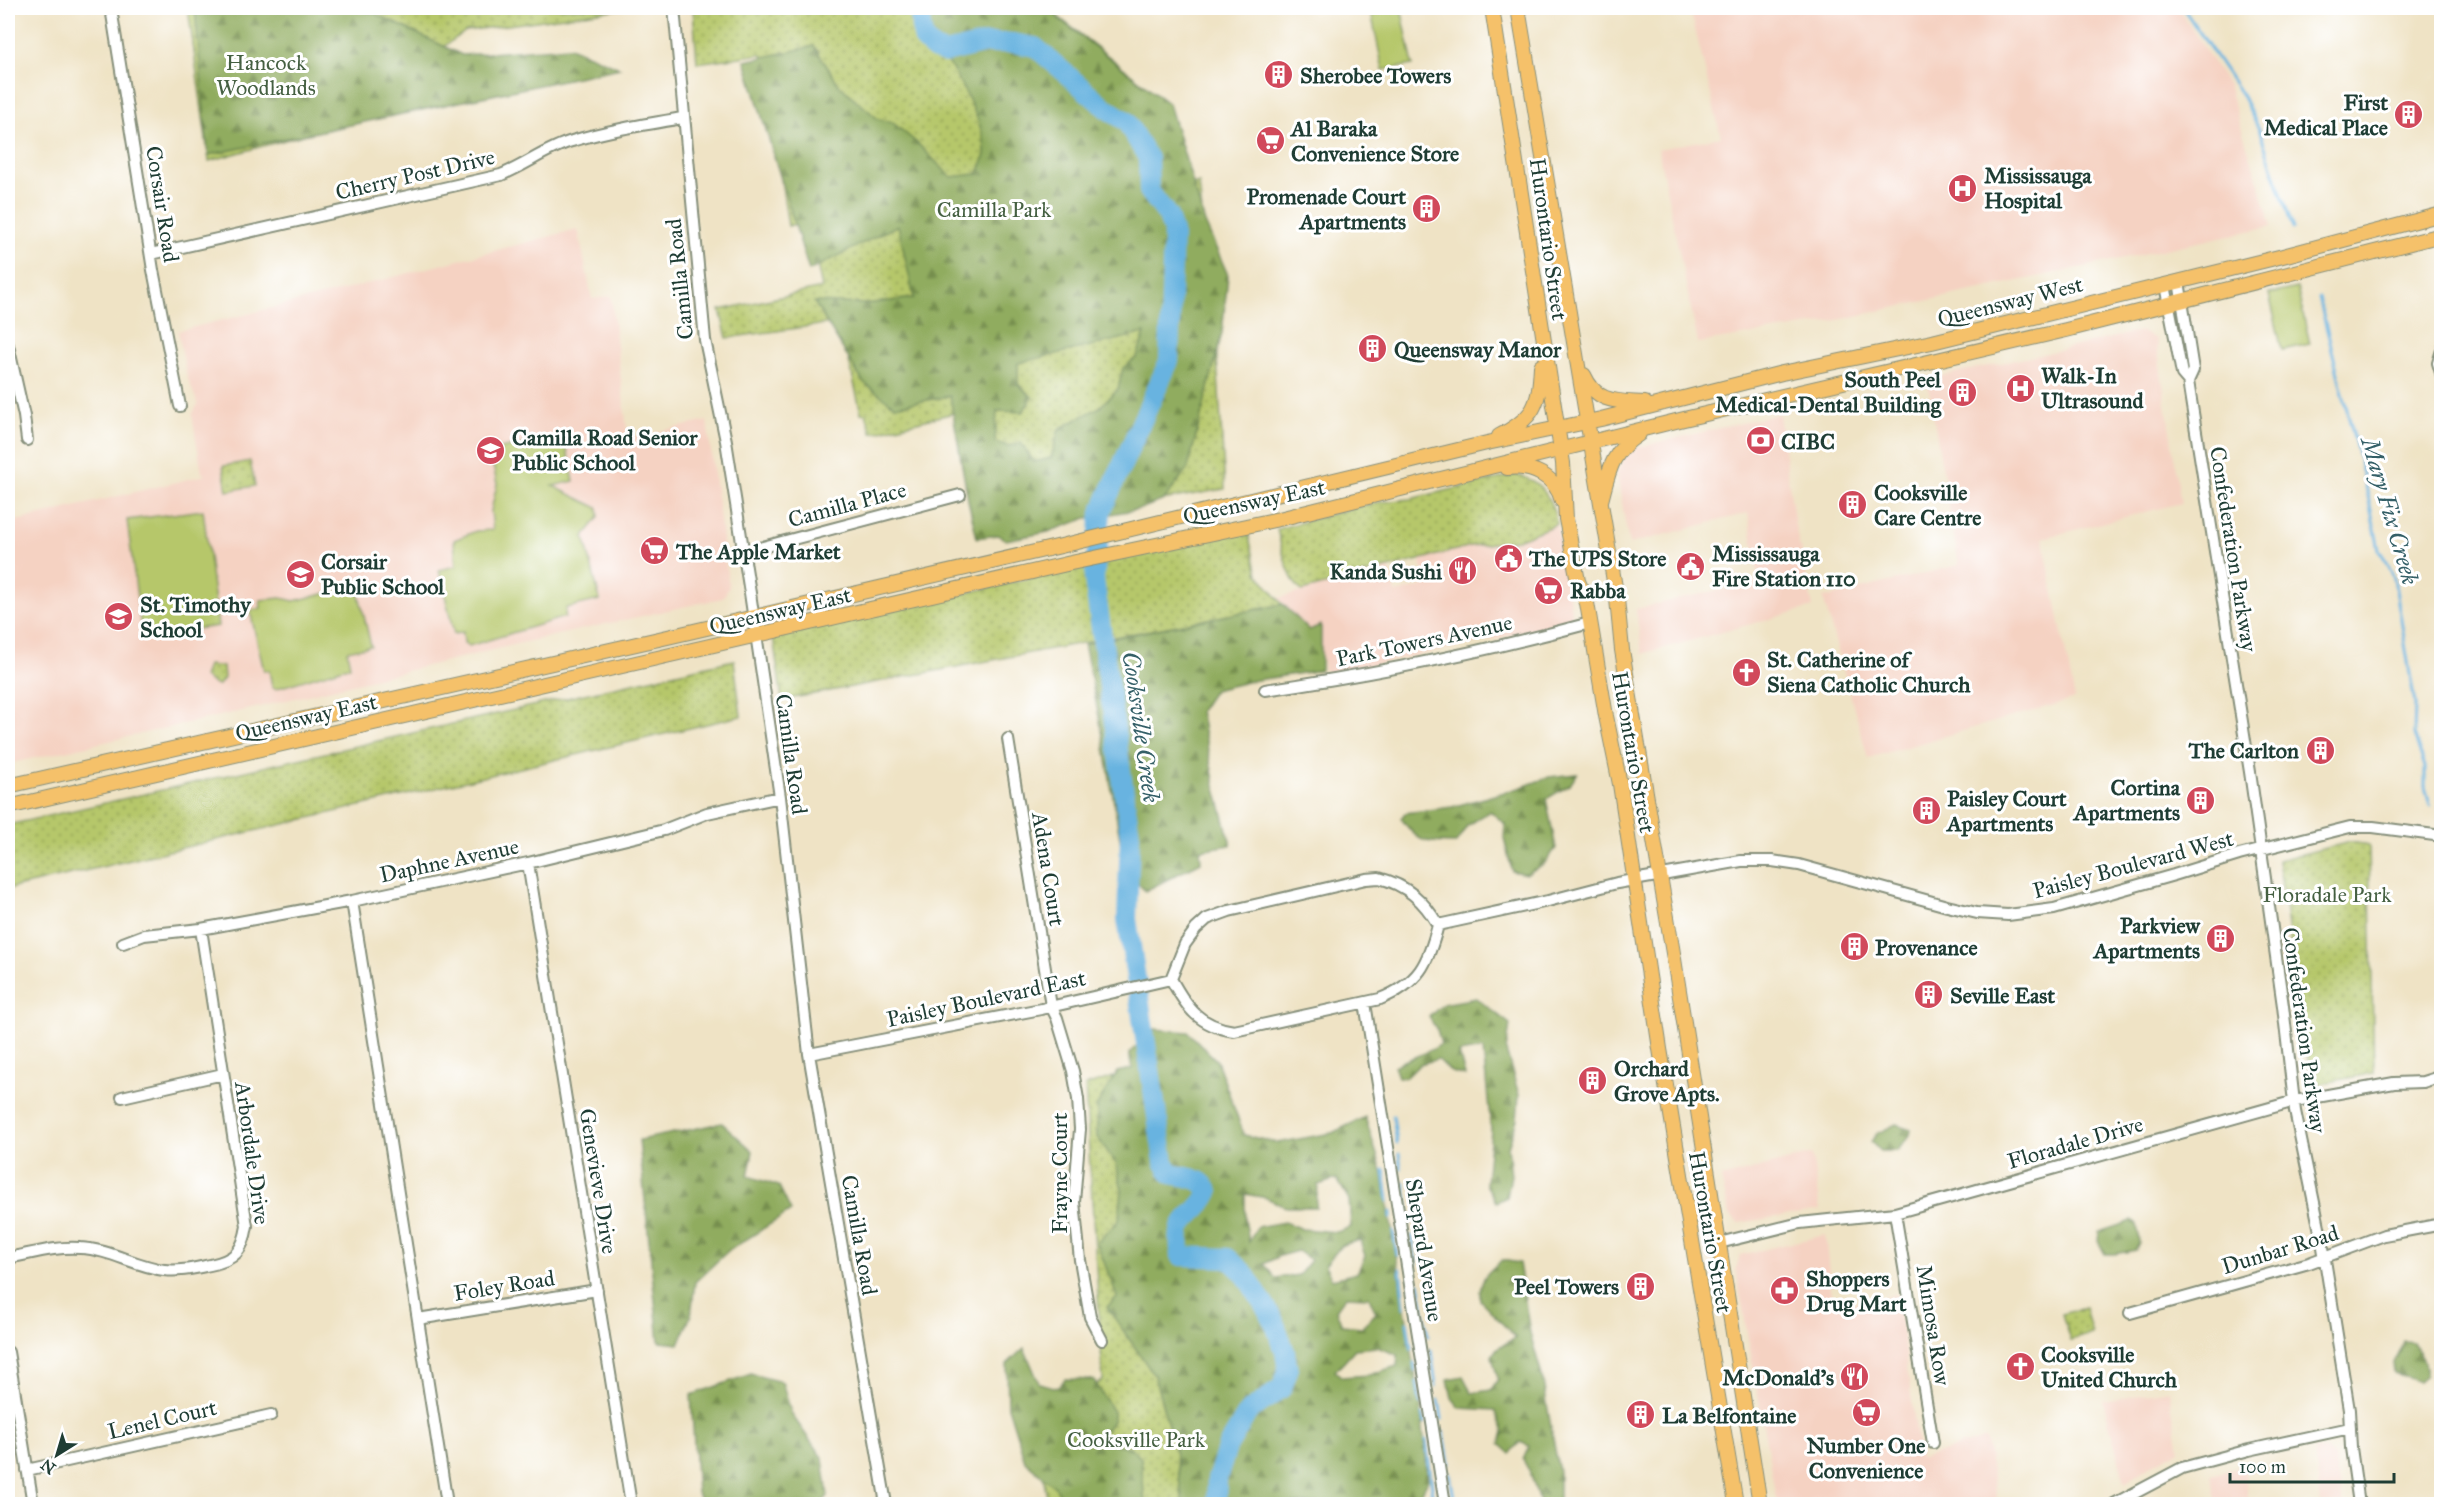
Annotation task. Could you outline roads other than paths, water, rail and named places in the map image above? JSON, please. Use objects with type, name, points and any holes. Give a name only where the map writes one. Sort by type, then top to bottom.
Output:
[{"type":"main road","name":"Hurontario Street","points":[[1492,8],[1558,428],[1566,519],[1578,581],[1587,603],[1635,880],[1659,1049],[1736,1504]]},
{"type":"main road","name":"Hurontario Street","points":[[1518,8],[1587,422],[1760,1504]]},
{"type":"main road","name":"Queensway West","points":[[1558,428],[1782,373],[1932,342],[2442,214]]},
{"type":"main road","name":"Queensway West","points":[[1561,449],[1900,370],[2442,235]]},
{"type":"main road","points":[[1487,443],[1520,425],[1536,407],[1540,390],[1543,342]]},
{"type":"main road","points":[[1576,358],[1590,388],[1601,396],[1612,401],[1659,403]]},
{"type":"main road","name":"Queensway East","points":[[8,786],[754,617],[1558,428]]},
{"type":"main road","points":[[1600,506],[1615,456],[1629,441],[1648,428]]},
{"type":"main road","name":"Queensway East","points":[[8,807],[1071,563],[1279,519],[1561,449]]},
{"type":"main road","points":[[1464,473],[1519,467],[1540,473],[1559,489],[1566,519]]},
{"type":"street","name":"Corsair Road","points":[[111,8],[151,254],[180,406]]},
{"type":"street","name":"Camilla Road","points":[[674,8],[705,340],[726,441],[754,617],[780,797],[809,1054],[886,1504]]},
{"type":"street","name":"Cherry Post Drive","points":[[151,254],[501,175],[517,169],[550,149],[573,141],[683,118]]},
{"type":"street","name":"Confederation Parkway","points":[[2179,281],[2175,302],[2182,375],[2188,381],[2260,850],[2295,1111],[2325,1258],[2349,1410],[2360,1504]]},
{"type":"street","name":"Confederation Parkway","points":[[2165,285],[2175,302]]},
{"type":"street","points":[[8,345],[27,440]]},
{"type":"street","points":[[2442,350],[2438,363],[2442,376]]},
{"type":"street","name":"Camilla Place","points":[[744,552],[960,495]]},
{"type":"street","name":"Park Towers Avenue","points":[[1265,690],[1334,680],[1437,660],[1590,623]]},
{"type":"street","name":"Adena Court","points":[[1008,739],[1051,1006]]},
{"type":"street","name":"Daphne Avenue","points":[[123,943],[144,935],[201,928],[352,901],[528,863],[663,830],[707,813],[780,797]]},
{"type":"street","name":"Paisley Boulevard West","points":[[1635,880],[1717,864],[1772,861],[1811,868],[1947,906],[2008,915],[2054,909],[2260,850],[2350,827],[2373,827],[2442,836]]},
{"type":"street","name":"Genevieve Drive","points":[[528,863],[631,1504]]},
{"type":"street","points":[[1379,878],[1405,888],[1427,907],[1438,925],[1425,963],[1414,979],[1396,993],[1365,1003],[1234,1031],[1218,1029],[1200,1019],[1166,980],[1185,944],[1207,919],[1229,911],[1366,879],[1379,878]]},
{"type":"street","points":[[1438,925],[1635,880]]},
{"type":"street","points":[[352,901],[447,1504]]},
{"type":"street","name":"Arbordale Drive","points":[[8,1258],[63,1248],[80,1248],[100,1251],[148,1266],[180,1271],[216,1264],[232,1257],[241,1249],[247,1226],[201,928]]},
{"type":"street","name":"Paisley Boulevard East","points":[[809,1054],[1051,1006],[1166,980]]},
{"type":"street","name":"Shepard Avenue","points":[[1365,1003],[1445,1504]]},
{"type":"street","name":"Frayne Court","points":[[1051,1006],[1057,1018],[1073,1071],[1078,1099],[1080,1129],[1074,1202],[1080,1260],[1090,1317],[1102,1340]]},
{"type":"street","points":[[122,1096],[223,1074]]},
{"type":"street","name":"Floradale Drive","points":[[1719,1243],[1800,1223],[1895,1213],[2295,1101],[2394,1083],[2423,1082],[2442,1076]]},
{"type":"street","name":"Mimosa Row","points":[[1895,1213],[1933,1443]]},
{"type":"street","name":"Dunbar Road","points":[[2130,1313],[2325,1258],[2384,1235],[2442,1224]]},
{"type":"street","name":"Foley Road","points":[[418,1318],[597,1290]]},
{"type":"street","points":[[8,1352],[33,1504]]},
{"type":"street","name":"Lenel Court","points":[[27,1470],[271,1415]]},
{"type":"street","points":[[2114,1504],[2182,1468],[2249,1450],[2350,1428]]},
{"type":"waterway","name":"Cooksville Creek","points":[[920,8],[924,40],[934,49],[945,53],[986,43],[1013,43],[1035,47],[1107,109],[1126,121],[1148,158],[1149,191],[1168,216],[1173,232],[1169,361],[1101,512],[1094,579],[1130,835],[1127,919],[1164,1162],[1171,1174],[1198,1180],[1209,1192],[1183,1224],[1179,1242],[1181,1256],[1228,1258],[1244,1273],[1273,1319],[1285,1352],[1288,1371],[1282,1388],[1248,1412],[1227,1448],[1217,1479],[1216,1504]]},
{"type":"waterway","name":"Mary Fix Creek","points":[[2183,8],[2242,95],[2259,129],[2293,228]]},
{"type":"waterway","name":"Mary Fix Creek","points":[[2319,298],[2366,486],[2379,550],[2394,578],[2415,704],[2414,734],[2425,767],[2425,788],[2430,805]]},
{"type":"waterway","points":[[1393,1116],[1397,1143]]},
{"type":"waterway","points":[[1399,1154],[1401,1169]]},
{"type":"waterway","points":[[1384,1170],[1388,1201]]},
{"type":"waterway","points":[[1404,1183],[1410,1223]]},
{"type":"waterway","points":[[1391,1212],[1391,1218]]},
{"type":"waterway","points":[[1393,1231],[1397,1255]]},
{"type":"waterway","points":[[1412,1236],[1416,1264]]},
{"type":"waterway","points":[[1400,1269],[1404,1308]]},
{"type":"waterway","points":[[1419,1283],[1428,1336]]},
{"type":"waterway","points":[[1407,1322],[1411,1349]]},
{"type":"waterway","points":[[1431,1350],[1436,1386]]},
{"type":"waterway","points":[[1414,1364],[1415,1370]]},
{"type":"waterway","points":[[1417,1382],[1420,1403]]},
{"type":"waterway","points":[[1439,1400],[1442,1419]]},
{"type":"waterway","points":[[1422,1414],[1424,1423]]},
{"type":"waterway","points":[[1444,1432],[1449,1463]]},
{"type":"waterway","points":[[1426,1440],[1433,1496]]},
{"type":"waterway","points":[[1450,1474],[1455,1504]]},
{"type":"place","name":"Sherobee Towers","points":[[1279,75]]},
{"type":"place","name":"First Medical Place","points":[[2409,115]]},
{"type":"place","name":"Al Baraka Convenience Store","points":[[1270,141]]},
{"type":"place","name":"Mississauga Hospital","points":[[1963,188]]},
{"type":"place","name":"Promenade Court Apartments","points":[[1427,209]]},
{"type":"place","name":"Queensway Manor","points":[[1373,349]]},
{"type":"place","name":"Walk-In Ultrasound","points":[[2020,388]]},
{"type":"place","name":"South Peel Medical-Dental Building","points":[[1962,392]]},
{"type":"place","name":"CIBC","points":[[1760,441]]},
{"type":"place","name":"Camilla Road Senior Public School","points":[[491,450]]},
{"type":"place","name":"Cooksville Care Centre","points":[[1853,505]]},
{"type":"place","name":"The Apple Market","points":[[655,551]]},
{"type":"place","name":"The UPS Store","points":[[1508,558]]},
{"type":"place","name":"Mississauga Fire Station 110","points":[[1691,566]]},
{"type":"place","name":"Kanda Sushi","points":[[1463,571]]},
{"type":"place","name":"Corsair Public School","points":[[300,574]]},
{"type":"place","name":"Rabba","points":[[1549,590]]},
{"type":"place","name":"St. Timothy School","points":[[119,617]]},
{"type":"place","name":"St. Catherine of Siena Catholic Church","points":[[1746,672]]},
{"type":"place","name":"The Carlton","points":[[2320,750]]},
{"type":"place","name":"Cortina Apartments","points":[[2201,800]]},
{"type":"place","name":"Paisley Court Apartments","points":[[1926,811]]},
{"type":"place","name":"Parkview Apartments","points":[[2221,938]]},
{"type":"place","name":"Provenance","points":[[1854,947]]},
{"type":"place","name":"Seville East","points":[[1929,995]]},
{"type":"place","name":"Orchard Grove Apts.","points":[[1593,1081]]},
{"type":"place","name":"Peel Towers","points":[[1640,1286]]},
{"type":"place","name":"Shoppers Drug Mart","points":[[1785,1291]]},
{"type":"place","name":"Cooksville United Church","points":[[2020,1367]]},
{"type":"place","name":"McDonald's","points":[[1855,1377]]},
{"type":"place","name":"Number One Convenience","points":[[1866,1413]]},
{"type":"place","name":"La Belfontaine","points":[[1641,1415]]},
{"type":"park label","name":"Hancock Woodlands","points":[[266,74]]},
{"type":"park label","name":"Camilla Park","points":[[994,209]]},
{"type":"park label","name":"Floradale Park","points":[[2327,894]]},
{"type":"park label","name":"Cooksville Park","points":[[1136,1439]]}]
